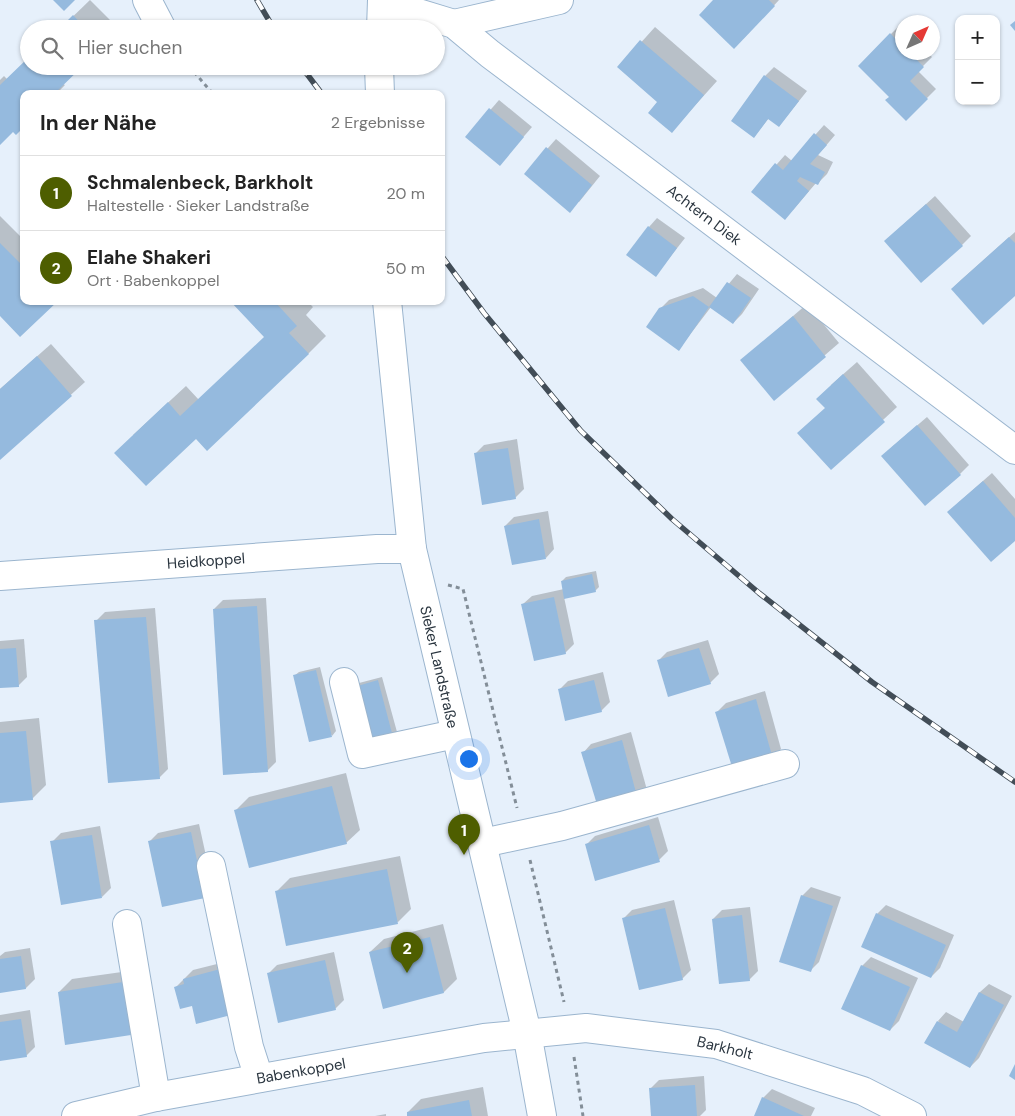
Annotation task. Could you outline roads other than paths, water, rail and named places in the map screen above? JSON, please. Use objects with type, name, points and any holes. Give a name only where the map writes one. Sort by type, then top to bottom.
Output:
[{"type":"street","points":[[147,0],[157,20]]},
{"type":"street","points":[[454,24],[559,0]]},
{"type":"street","points":[[381,20],[382,1]]},
{"type":"street","name":"Achtern Diek","points":[[382,1],[441,20]]},
{"type":"street","name":"Achtern Diek","points":[[445,21],[454,24],[490,54],[1015,450]]},
{"type":"street","name":"Sieker Landstraße","points":[[387,305],[412,549],[527,1033],[542,1116]]},
{"type":"street","name":"Heidkoppel","points":[[0,576],[377,549],[412,549]]},
{"type":"street","points":[[344,682],[362,754],[455,734]]},
{"type":"street","points":[[483,843],[562,826],[785,764]]},
{"type":"street","points":[[211,866],[249,1046],[260,1078]]},
{"type":"street","points":[[127,924],[156,1098]]},
{"type":"street","name":"Barkholt","points":[[527,1033],[586,1028],[716,1044],[862,1092],[912,1116]]},
{"type":"street","name":"Babenkoppel","points":[[76,1116],[260,1078],[527,1033]]},
{"type":"railway","points":[[257,0],[269,20]]},
{"type":"railway","points":[[308,75],[319,90]]},
{"type":"railway","points":[[445,260],[484,313],[581,431],[672,519],[759,593],[872,682],[1015,782]]},
{"type":"place","name":"Schmalenbeck, Barkholt","points":[[464,855]]},
{"type":"place","name":"Elahe Shakeri","points":[[407,973]]}]
